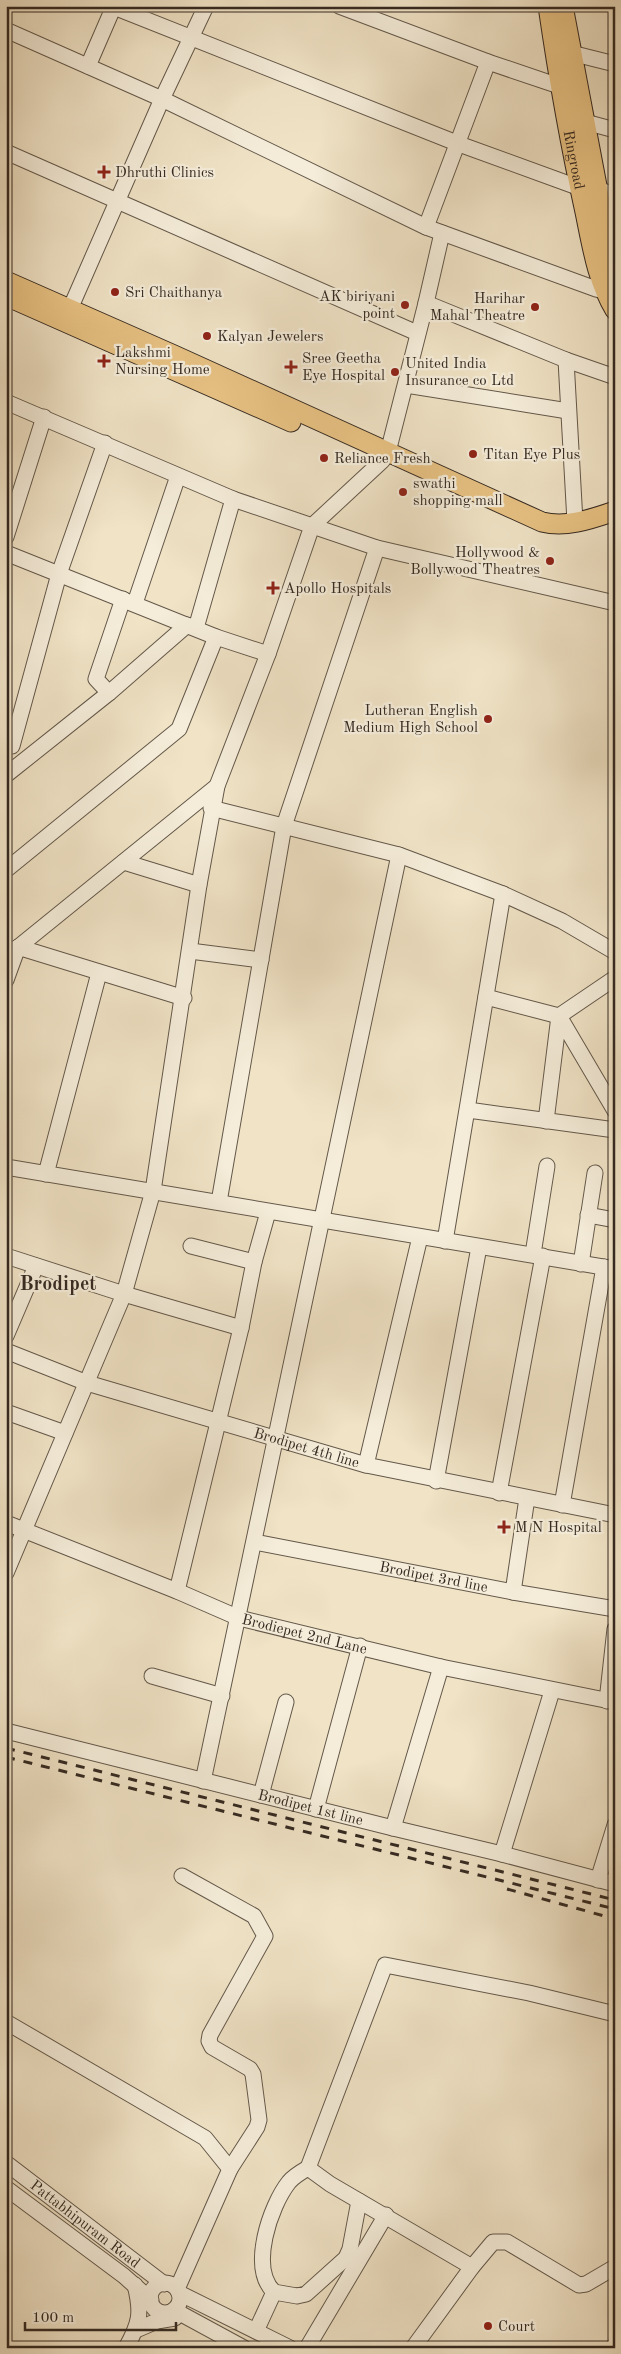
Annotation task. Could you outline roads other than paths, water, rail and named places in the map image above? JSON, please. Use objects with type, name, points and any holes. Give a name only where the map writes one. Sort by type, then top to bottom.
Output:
[{"type":"main road","name":"Ringroad","points":[[548,6],[559,86],[580,188],[615,310]]},
{"type":"main road","name":"Ringroad","points":[[563,6],[570,53],[585,122],[607,192],[615,269]]},
{"type":"main road","points":[[6,281],[70,309],[385,457],[535,532],[565,535],[615,524]]},
{"type":"main road","points":[[6,296],[542,522],[561,524],[575,522],[615,511]]},
{"type":"street","points":[[88,66],[114,6],[459,144],[580,188]]},
{"type":"street","points":[[70,309],[162,99],[206,6]]},
{"type":"street","points":[[344,7],[488,62],[559,86]]},
{"type":"street","points":[[6,30],[162,99],[426,227],[609,290]]},
{"type":"street","points":[[570,53],[615,64]]},
{"type":"street","points":[[426,227],[459,144],[488,62]]},
{"type":"street","points":[[585,122],[615,130]]},
{"type":"street","points":[[6,152],[417,333]]},
{"type":"street","points":[[6,1573],[124,1294],[153,1191],[184,998],[211,808],[217,786],[268,654],[312,526],[385,457],[406,385],[442,233]]},
{"type":"street","points":[[426,303],[615,378]]},
{"type":"street","points":[[566,360],[575,522]]},
{"type":"street","points":[[406,385],[568,411]]},
{"type":"street","points":[[6,402],[233,498],[377,548],[615,602]]},
{"type":"street","points":[[6,537],[44,417]]},
{"type":"street","points":[[24,760],[9,746],[59,574],[104,443]]},
{"type":"street","points":[[109,693],[96,679],[178,476]]},
{"type":"street","points":[[6,775],[191,626],[233,498]]},
{"type":"street","points":[[219,1202],[284,826],[377,548]]},
{"type":"street","points":[[6,553],[216,637],[268,654]]},
{"type":"street","points":[[6,870],[179,729],[216,637]]},
{"type":"street","points":[[6,980],[12,952],[217,786]]},
{"type":"street","points":[[211,808],[399,855],[503,894],[562,921],[615,952]]},
{"type":"street","points":[[203,1781],[399,855]]},
{"type":"street","points":[[124,862],[199,885]]},
{"type":"street","points":[[445,1241],[503,894]]},
{"type":"street","points":[[190,951],[261,960]]},
{"type":"street","points":[[12,952],[99,972],[184,998]]},
{"type":"street","points":[[46,1174],[99,972]]},
{"type":"street","points":[[546,1121],[559,1016],[615,978]]},
{"type":"street","points":[[486,997],[559,1016],[615,1111]]},
{"type":"street","points":[[468,1110],[615,1130]]},
{"type":"street","points":[[499,1493],[538,1255],[547,1166]]},
{"type":"street","points":[[6,1167],[610,1268],[562,1506]]},
{"type":"street","points":[[580,1264],[595,1173]]},
{"type":"street","points":[[177,1591],[241,1328],[254,1262],[268,1212]]},
{"type":"street","points":[[588,1215],[615,1220]]},
{"type":"street","points":[[366,1465],[420,1237]]},
{"type":"street","points":[[191,1246],[254,1262]]},
{"type":"street","points":[[436,1481],[479,1247]]},
{"type":"street","points":[[6,1256],[124,1294],[241,1328]]},
{"type":"street","points":[[6,1336],[36,1266]]},
{"type":"street","name":"Brodipet 4th line","points":[[6,1351],[87,1383],[366,1465],[436,1481],[615,1515]]},
{"type":"street","points":[[6,1412],[65,1433]]},
{"type":"street","points":[[512,1592],[527,1498]]},
{"type":"street","name":"Brodiepet 2nd Lane","points":[[6,1523],[177,1591],[239,1618],[441,1667],[552,1691],[611,1701]]},
{"type":"street","name":"Brodipet 3rd line","points":[[255,1542],[512,1592],[615,1609]]},
{"type":"street","points":[[611,1701],[615,1629]]},
{"type":"street","points":[[316,1809],[360,1646]]},
{"type":"street","points":[[393,1828],[441,1667]]},
{"type":"street","points":[[152,1676],[222,1696]]},
{"type":"street","points":[[502,1854],[552,1691]]},
{"type":"street","points":[[261,1795],[286,1702]]},
{"type":"street","name":"Brodipet 1st line","points":[[6,1731],[502,1854],[615,1884]]},
{"type":"street","points":[[598,1880],[615,1825]]},
{"type":"street","points":[[173,2289],[230,2169],[257,2127],[259,2120],[253,2074],[250,2069],[212,2047],[209,2041],[210,2035],[265,1936],[254,1916],[182,1876]]},
{"type":"street","points":[[359,2201],[350,2249],[346,2258],[306,2294],[297,2296],[274,2292],[265,2280],[263,2271],[265,2235],[274,2210],[288,2183],[308,2168],[385,1965],[529,1993],[615,2014]]},
{"type":"street","points":[[6,2022],[205,2138],[230,2169]]},
{"type":"street","name":"Pattabhipuram Road","points":[[6,2163],[173,2289],[290,2348]]},
{"type":"street","points":[[308,2168],[359,2201],[472,2267]]},
{"type":"street","name":"Pattabhipuram Road","points":[[7,2190],[135,2285],[151,2300],[152,2305],[160,2312],[180,2313]]},
{"type":"street","points":[[32,2208],[45,2193]]},
{"type":"street","points":[[307,2348],[386,2216]]},
{"type":"street","points":[[414,2348],[472,2267],[493,2242],[501,2240],[507,2242],[579,2284],[586,2284],[615,2267]]},
{"type":"street","points":[[126,2348],[136,2330],[140,2306],[135,2285]]},
{"type":"street","points":[[151,2300],[153,2291],[173,2289]]},
{"type":"street","points":[[173,2289],[180,2302],[180,2313]]},
{"type":"street","points":[[256,2331],[274,2292]]},
{"type":"street","points":[[136,2330],[180,2313],[244,2348]]},
{"type":"railway","points":[[6,1748],[615,1900]]},
{"type":"railway","points":[[6,1757],[615,1909]]},
{"type":"railway","points":[[507,1889],[615,1919]]},
{"type":"place","name":"Dhruthi Clinics","points":[[104,172]]},
{"type":"place","name":"Sri Chaithanya","points":[[115,292]]},
{"type":"place","name":"AK biriyani point","points":[[405,305]]},
{"type":"place","name":"Harihar Mahal Theatre","points":[[535,307]]},
{"type":"place","name":"Kalyan Jewelers","points":[[207,336]]},
{"type":"place","name":"Lakshmi Nursing Home","points":[[104,361]]},
{"type":"place","name":"Sree Geetha Eye Hospital","points":[[291,367]]},
{"type":"place","name":"United India Insurance co Ltd","points":[[395,372]]},
{"type":"place","name":"Titan Eye Plus","points":[[473,454]]},
{"type":"place","name":"Reliance Fresh","points":[[324,458]]},
{"type":"place","name":"swathi shopping mall","points":[[403,492]]},
{"type":"place","name":"Hollywood & Bollywood Theatres","points":[[550,561]]},
{"type":"place","name":"Apollo Hospitals","points":[[273,588]]},
{"type":"place","name":"Lutheran English Medium High School","points":[[488,719]]},
{"type":"place","name":"M N Hospital","points":[[504,1527]]},
{"type":"place","name":"Court","points":[[488,2326]]},
{"type":"district","name":"Brodipet","points":[[58,1283]]}]
